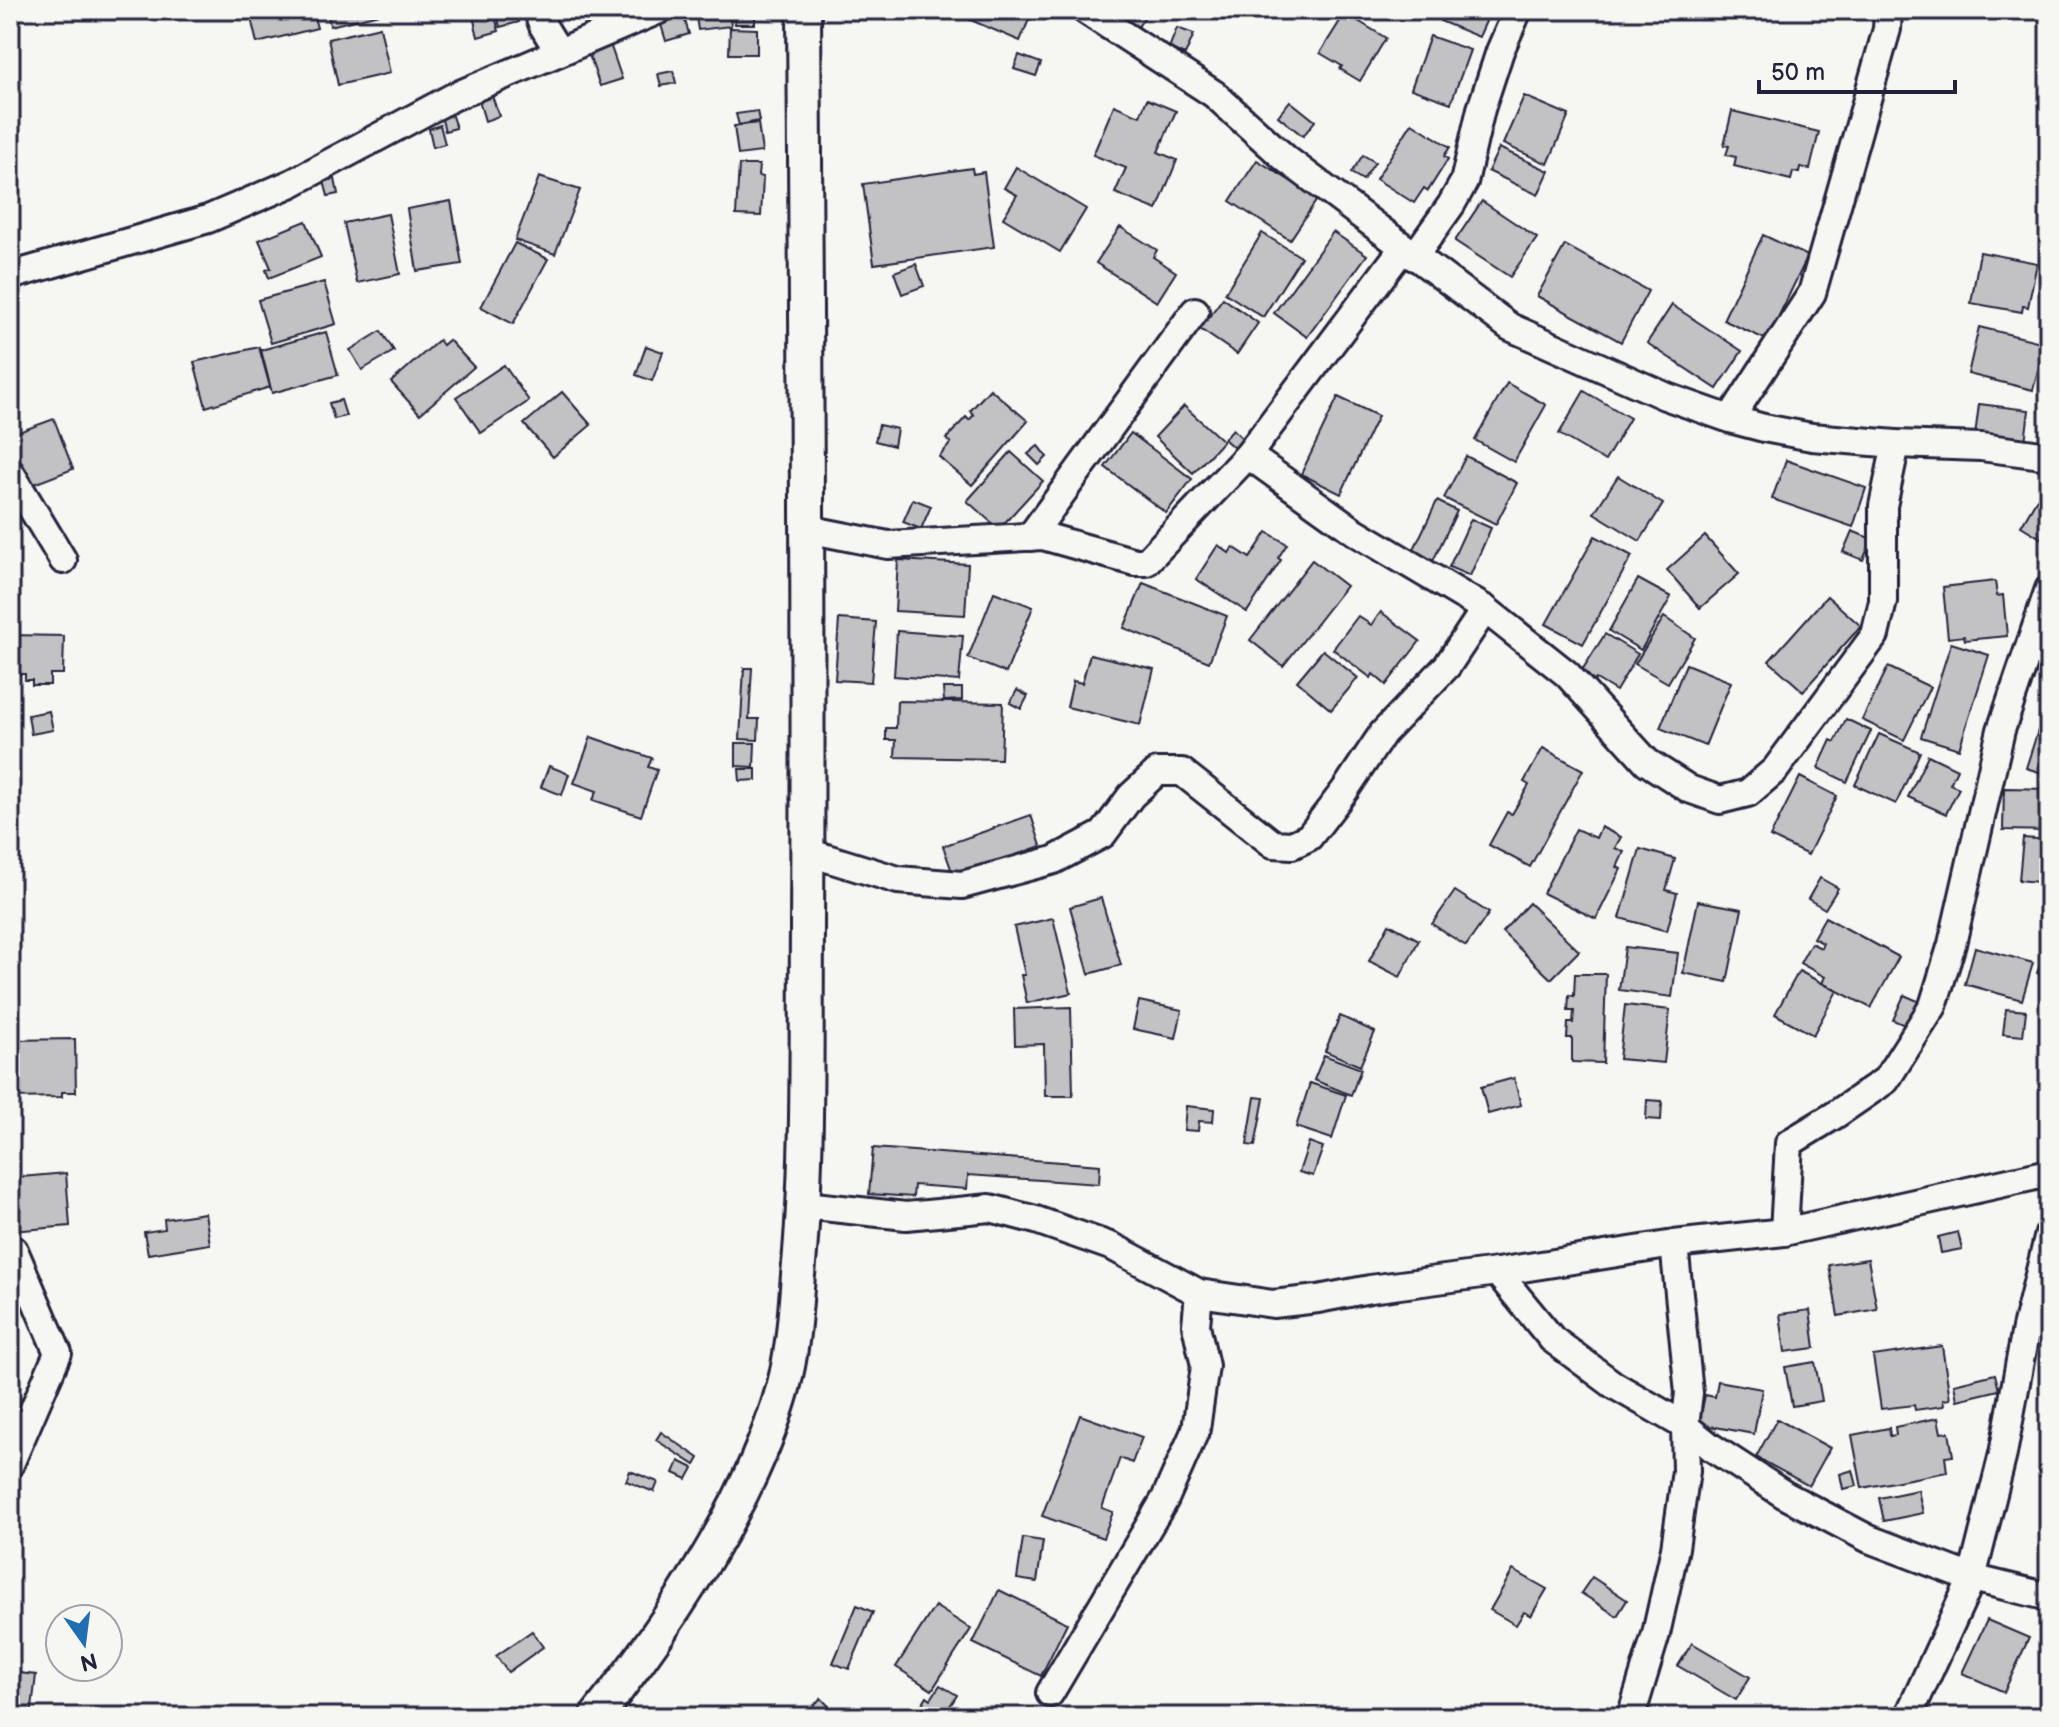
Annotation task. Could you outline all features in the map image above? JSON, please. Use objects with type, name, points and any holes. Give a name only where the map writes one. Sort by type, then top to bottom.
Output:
[{"type":"main road","points":[[596,1717],[646,1654],[737,1501],[763,1444],[782,1389],[792,1345],[805,1205],[807,529],[804,10]]},
{"type":"street","points":[[537,10],[559,52]]},
{"type":"street","points":[[10,276],[208,219],[292,183],[453,97],[659,10]]},
{"type":"street","points":[[1085,10],[1214,94],[1286,159],[1510,327],[1665,396],[1730,419],[1812,437],[1981,447],[2049,456]]},
{"type":"street","points":[[807,529],[888,545],[1043,536],[1135,562],[1146,562],[1248,455],[1408,252],[1451,205],[1464,182],[1481,109],[1500,51],[1518,10]]},
{"type":"street","points":[[1730,419],[1812,293],[1887,29],[1888,10]]},
{"type":"street","points":[[1030,537],[1195,311]]},
{"type":"street","points":[[1248,455],[1354,531],[1485,609],[1567,674],[1647,762],[1689,789],[1720,800],[1748,793],[1775,770],[1875,635],[1883,601],[1883,506],[1896,444]]},
{"type":"street","points":[[10,472],[63,560]]},
{"type":"street","points":[[1784,1232],[1789,1143],[1886,1080],[1933,1006],[1952,944],[2001,730],[2049,589]]},
{"type":"street","points":[[807,852],[898,880],[962,885],[1054,860],[1103,834],[1131,796],[1157,772],[1182,772],[1273,844],[1292,845],[1309,837],[1383,733],[1447,666],[1485,609]]},
{"type":"street","points":[[805,1205],[906,1216],[990,1208],[1036,1220],[1113,1247],[1199,1293],[1273,1304],[1674,1244],[1784,1232],[2049,1173]]},
{"type":"street","points":[[1908,1717],[1972,1578],[2038,1332],[2049,1234]]},
{"type":"street","points":[[1633,1716],[1656,1634],[1675,1548],[1686,1471],[1685,1426],[1689,1393],[1674,1244]]},
{"type":"street","points":[[10,1464],[58,1353],[14,1250]]},
{"type":"street","points":[[1497,1272],[1552,1339],[1614,1385],[1685,1426],[1711,1447],[1785,1495],[1869,1539],[1972,1578],[2049,1597]]},
{"type":"street","points":[[1050,1693],[1165,1499],[1196,1429],[1205,1366],[1196,1325],[1199,1293]]},
{"type":"building","points":[[249,10],[312,10],[317,28],[257,43]]},
{"type":"building","points":[[327,10],[378,10],[379,14],[330,26]]},
{"type":"building","points":[[493,10],[499,31],[478,37],[473,16]]},
{"type":"building","points":[[496,10],[516,10],[519,22],[500,27]]},
{"type":"building","points":[[682,10],[689,34],[666,41],[658,15]]},
{"type":"building","points":[[695,10],[729,10],[731,26],[698,30]]},
{"type":"building","points":[[735,10],[755,10],[755,24],[735,24]]},
{"type":"building","points":[[956,10],[1033,10],[1020,41],[954,13]]},
{"type":"building","points":[[1103,10],[1149,10],[1136,30]]},
{"type":"building","points":[[1445,10],[1491,10],[1479,37],[1440,21]]},
{"type":"building","points":[[1345,13],[1386,38],[1360,81],[1320,53]]},
{"type":"building","points":[[380,27],[390,73],[338,85],[328,39]]},
{"type":"building","points":[[730,28],[757,29],[757,54],[729,54]]},
{"type":"building","points":[[1177,28],[1194,34],[1185,55],[1169,48]]},
{"type":"building","points":[[1430,36],[1470,50],[1451,103],[1411,89]]},
{"type":"building","points":[[610,44],[622,79],[600,86],[588,52]]},
{"type":"building","points":[[1019,55],[1041,63],[1036,76],[1014,69]]},
{"type":"building","points":[[673,71],[676,83],[661,86],[658,74]]},
{"type":"building","points":[[490,90],[499,116],[485,121],[477,94]]},
{"type":"building","points":[[1524,96],[1569,115],[1548,164],[1503,144]]},
{"type":"building","points":[[1147,99],[1176,111],[1158,152],[1177,160],[1157,210],[1115,193],[1126,168],[1093,155],[1114,105],[1140,116]]},
{"type":"building","points":[[1290,101],[1315,121],[1303,136],[1278,116]]},
{"type":"building","points":[[757,111],[759,121],[739,125],[736,114]]},
{"type":"building","points":[[1732,111],[1819,132],[1810,169],[1800,167],[1799,173],[1793,172],[1791,180],[1734,166],[1736,157],[1726,155],[1729,146],[1724,145]]},
{"type":"building","points":[[451,113],[456,128],[445,131],[441,116]]},
{"type":"building","points":[[758,123],[762,152],[738,155],[734,126]]},
{"type":"building","points":[[1412,123],[1450,147],[1444,156],[1448,159],[1428,191],[1424,188],[1414,203],[1376,179]]},
{"type":"building","points":[[440,125],[445,144],[433,147],[429,129]]},
{"type":"building","points":[[1499,148],[1549,171],[1538,195],[1488,171]]},
{"type":"building","points":[[1363,155],[1375,162],[1363,180],[1351,173]]},
{"type":"building","points":[[1257,160],[1318,198],[1290,240],[1230,201]]},
{"type":"building","points":[[739,165],[759,165],[758,176],[763,177],[761,216],[736,215]]},
{"type":"building","points":[[1016,167],[1086,209],[1060,252],[1003,218],[1017,195],[1004,188]]},
{"type":"building","points":[[972,168],[973,174],[984,172],[994,247],[874,264],[863,184]]},
{"type":"building","points":[[539,177],[580,190],[555,254],[515,240]]},
{"type":"building","points":[[335,179],[338,194],[328,196],[324,181]]},
{"type":"building","points":[[451,201],[462,264],[417,271],[407,209]]},
{"type":"building","points":[[1482,201],[1537,238],[1510,277],[1455,241]]},
{"type":"building","points":[[388,214],[400,274],[357,283],[344,223]]},
{"type":"building","points":[[306,221],[321,257],[269,278],[266,270],[271,268],[259,240]]},
{"type":"building","points":[[1120,227],[1157,250],[1153,257],[1176,272],[1157,302],[1096,263]]},
{"type":"building","points":[[1333,232],[1367,255],[1307,337],[1274,313]]},
{"type":"building","points":[[1262,233],[1301,257],[1263,317],[1225,293]]},
{"type":"building","points":[[1763,235],[1808,256],[1767,340],[1723,320]]},
{"type":"building","points":[[515,243],[548,259],[513,324],[481,307]]},
{"type":"building","points":[[1565,245],[1648,291],[1621,342],[1537,296]]},
{"type":"building","points":[[1980,252],[2037,263],[2028,307],[2023,306],[2022,312],[1971,303]]},
{"type":"building","points":[[916,264],[924,286],[902,294],[894,272]]},
{"type":"building","points":[[324,282],[336,324],[271,343],[258,300]]},
{"type":"building","points":[[1223,298],[1258,323],[1237,354],[1200,329]]},
{"type":"building","points":[[1672,305],[1742,351],[1717,389],[1647,343]]},
{"type":"building","points":[[1979,327],[2045,343],[2033,390],[1968,374]]},
{"type":"building","points":[[381,331],[394,351],[362,370],[350,350]]},
{"type":"building","points":[[326,332],[338,375],[272,393],[261,350]]},
{"type":"building","points":[[439,340],[443,345],[449,340],[474,367],[420,414],[391,382]]},
{"type":"building","points":[[646,346],[663,352],[652,381],[636,375]]},
{"type":"building","points":[[259,347],[270,387],[206,407],[194,362]]},
{"type":"building","points":[[504,365],[529,401],[481,433],[456,397]]},
{"type":"building","points":[[1507,383],[1546,405],[1514,462],[1475,440]]},
{"type":"building","points":[[990,389],[1028,421],[972,485],[939,457],[951,443],[946,439],[966,417],[969,420],[974,415],[970,411]]},
{"type":"building","points":[[1584,391],[1630,418],[1605,461],[1559,434]]},
{"type":"building","points":[[562,392],[591,425],[553,457],[524,424]]},
{"type":"building","points":[[1338,397],[1378,416],[1341,494],[1301,474]]},
{"type":"building","points":[[341,400],[346,416],[334,419],[329,403]]},
{"type":"building","points":[[1979,404],[2029,410],[2025,442],[1975,436]]},
{"type":"building","points":[[1184,406],[1223,441],[1193,473],[1155,437]]},
{"type":"building","points":[[54,419],[73,469],[29,486],[10,435]]},
{"type":"building","points":[[879,425],[897,429],[894,446],[875,441]]},
{"type":"building","points":[[1233,429],[1243,439],[1234,448],[1224,439]]},
{"type":"building","points":[[1131,433],[1192,479],[1166,513],[1105,467]]},
{"type":"building","points":[[1038,446],[1047,457],[1039,465],[1028,454]]},
{"type":"building","points":[[1011,452],[1043,481],[999,529],[967,501]]},
{"type":"building","points":[[1466,456],[1517,483],[1496,524],[1444,498]]},
{"type":"building","points":[[1786,460],[1866,488],[1853,527],[1772,499]]},
{"type":"building","points":[[1618,476],[1663,504],[1640,541],[1594,513]]},
{"type":"building","points":[[2049,481],[2049,543],[2021,526]]},
{"type":"building","points":[[913,499],[931,506],[921,529],[903,522]]},
{"type":"building","points":[[1437,501],[1457,511],[1433,561],[1413,551]]},
{"type":"building","points":[[1471,519],[1491,528],[1470,576],[1449,567]]},
{"type":"building","points":[[1852,531],[1872,539],[1863,560],[1843,552]]},
{"type":"building","points":[[1267,532],[1287,544],[1278,558],[1281,560],[1247,612],[1196,579],[1218,545],[1229,553],[1233,547],[1250,558]]},
{"type":"building","points":[[1595,536],[1632,556],[1583,644],[1546,624]]},
{"type":"building","points":[[1705,536],[1739,574],[1700,608],[1667,570]]},
{"type":"building","points":[[898,560],[968,564],[965,615],[895,611]]},
{"type":"building","points":[[1312,560],[1346,586],[1283,666],[1250,640]]},
{"type":"building","points":[[1638,579],[1671,597],[1641,650],[1609,631]]},
{"type":"building","points":[[1995,581],[1997,596],[2003,595],[2007,636],[1965,640],[1964,636],[1948,638],[1943,587]]},
{"type":"building","points":[[1143,583],[1227,616],[1209,662],[1124,628]]},
{"type":"building","points":[[994,592],[1033,607],[1006,673],[968,658]]},
{"type":"building","points":[[1827,596],[1861,626],[1803,691],[1769,661]]},
{"type":"building","points":[[1381,612],[1420,641],[1386,685],[1373,674],[1371,678],[1333,649],[1358,616],[1371,625]]},
{"type":"building","points":[[1664,617],[1695,638],[1668,683],[1635,664]]},
{"type":"building","points":[[839,619],[876,622],[871,682],[835,680]]},
{"type":"building","points":[[897,631],[963,636],[959,681],[894,676]]},
{"type":"building","points":[[1605,634],[1638,654],[1616,691],[1596,679],[1593,683],[1579,675]]},
{"type":"building","points":[[10,635],[64,636],[63,674],[50,674],[50,685],[32,685],[32,680],[25,680],[25,674],[10,674]]},
{"type":"building","points":[[1951,643],[1989,655],[1959,749],[1921,737]]},
{"type":"building","points":[[1323,650],[1358,678],[1331,710],[1297,681]]},
{"type":"building","points":[[1090,654],[1154,669],[1140,725],[1067,707],[1073,681],[1082,683]]},
{"type":"building","points":[[1686,664],[1731,682],[1705,746],[1660,728]]},
{"type":"building","points":[[1888,667],[1930,687],[1904,740],[1862,720]]},
{"type":"building","points":[[744,668],[752,668],[749,719],[759,719],[758,740],[740,739]]},
{"type":"building","points":[[943,688],[962,688],[962,700],[944,701]]},
{"type":"building","points":[[1017,690],[1028,696],[1021,709],[1010,703]]},
{"type":"building","points":[[897,701],[1003,703],[1001,759],[895,757],[896,740],[886,740],[886,728],[896,728]]},
{"type":"building","points":[[49,711],[53,730],[31,734],[28,715]]},
{"type":"building","points":[[1846,719],[1871,731],[1847,782],[1818,768],[1831,740],[1835,742]]},
{"type":"building","points":[[2041,721],[2049,724],[2049,775],[2026,768]]},
{"type":"building","points":[[1879,734],[1920,752],[1896,804],[1855,785]]},
{"type":"building","points":[[591,737],[652,758],[648,767],[657,770],[641,816],[593,800],[597,791],[574,783]]},
{"type":"building","points":[[736,743],[755,743],[754,767],[736,766]]},
{"type":"building","points":[[1543,748],[1583,770],[1530,867],[1489,845],[1507,812],[1512,814],[1529,785],[1524,782]]},
{"type":"building","points":[[1928,755],[1957,769],[1950,784],[1959,788],[1946,814],[1908,797]]},
{"type":"building","points":[[549,766],[569,774],[562,795],[541,787]]},
{"type":"building","points":[[739,769],[756,769],[756,780],[740,781]]},
{"type":"building","points":[[1800,777],[1837,796],[1808,855],[1770,837]]},
{"type":"building","points":[[2004,788],[2049,789],[2049,831],[2003,830]]},
{"type":"building","points":[[1031,815],[1041,846],[954,877],[943,846]]},
{"type":"building","points":[[1601,827],[1621,837],[1615,848],[1624,852],[1617,867],[1621,869],[1596,919],[1543,893],[1576,829],[1596,838]]},
{"type":"building","points":[[2023,838],[2049,840],[2049,883],[2019,880]]},
{"type":"building","points":[[1640,849],[1675,859],[1666,890],[1677,893],[1667,931],[1620,918]]},
{"type":"building","points":[[1820,878],[1838,888],[1825,909],[1808,899]]},
{"type":"building","points":[[1455,891],[1489,913],[1466,946],[1432,924]]},
{"type":"building","points":[[1101,898],[1121,965],[1089,974],[1070,907]]},
{"type":"building","points":[[1698,901],[1742,909],[1727,982],[1683,973]]},
{"type":"building","points":[[1529,903],[1579,951],[1551,979],[1502,932]]},
{"type":"building","points":[[2049,912],[2049,953],[2040,951]]},
{"type":"building","points":[[1825,917],[1899,957],[1871,1008],[1822,983],[1825,977],[1800,963],[1811,943],[1821,948],[1823,943],[1813,938]]},
{"type":"building","points":[[1053,918],[1071,993],[1027,1003],[1021,975],[1025,975],[1014,927]]},
{"type":"building","points":[[1389,924],[1419,940],[1400,977],[1369,961]]},
{"type":"building","points":[[1625,947],[1678,953],[1672,997],[1619,990]]},
{"type":"building","points":[[1975,947],[2033,963],[2022,1000],[1965,984]]},
{"type":"building","points":[[2043,958],[2049,960],[2049,978],[2037,973]]},
{"type":"building","points":[[1799,971],[1837,991],[1813,1035],[1775,1014]]},
{"type":"building","points":[[1575,974],[1606,974],[1603,1063],[1572,1062],[1572,1038],[1567,1038],[1568,1023],[1573,1023],[1574,1011],[1568,1011],[1569,995],[1574,996]]},
{"type":"building","points":[[1904,995],[1918,1001],[1907,1026],[1893,1020]]},
{"type":"building","points":[[1139,1001],[1182,1010],[1176,1038],[1133,1029]]},
{"type":"building","points":[[1625,1005],[1670,1010],[1664,1063],[1619,1059]]},
{"type":"building","points":[[1071,1007],[1073,1096],[1045,1096],[1044,1044],[1015,1045],[1014,1009]]},
{"type":"building","points":[[2006,1009],[2026,1011],[2023,1036],[2003,1034]]},
{"type":"building","points":[[1340,1016],[1375,1032],[1360,1066],[1325,1051]]},
{"type":"building","points":[[75,1039],[76,1092],[62,1092],[62,1097],[10,1098],[10,1040]]},
{"type":"building","points":[[1324,1055],[1361,1069],[1351,1095],[1314,1080]]},
{"type":"building","points":[[1514,1078],[1521,1105],[1488,1114],[1481,1087]]},
{"type":"building","points":[[1310,1083],[1346,1095],[1332,1139],[1296,1127]]},
{"type":"building","points":[[1255,1097],[1264,1098],[1255,1146],[1247,1145]]},
{"type":"building","points":[[1647,1100],[1662,1101],[1661,1120],[1646,1119]]},
{"type":"building","points":[[1186,1106],[1214,1109],[1213,1122],[1199,1121],[1198,1131],[1184,1130]]},
{"type":"building","points":[[1309,1142],[1323,1147],[1313,1176],[1299,1172]]},
{"type":"building","points":[[873,1148],[1100,1165],[1099,1184],[968,1175],[967,1189],[914,1185],[913,1197],[869,1194]]},
{"type":"building","points":[[66,1173],[70,1226],[12,1231],[10,1178]]},
{"type":"building","points":[[205,1213],[210,1244],[148,1254],[144,1232],[165,1229],[164,1219]]},
{"type":"building","points":[[1958,1232],[1962,1249],[1941,1253],[1938,1237]]},
{"type":"building","points":[[1868,1259],[1877,1309],[1838,1316],[1829,1265]]},
{"type":"building","points":[[1810,1310],[1815,1348],[1785,1352],[1780,1314]]},
{"type":"building","points":[[1942,1346],[1950,1399],[1943,1400],[1944,1406],[1915,1410],[1914,1405],[1881,1409],[1873,1356]]},
{"type":"building","points":[[1815,1362],[1822,1401],[1792,1406],[1785,1367]]},
{"type":"building","points":[[1995,1374],[1999,1390],[1957,1400],[1954,1384]]},
{"type":"building","points":[[1718,1381],[1762,1389],[1754,1434],[1699,1424],[1705,1395],[1715,1397]]},
{"type":"building","points":[[1080,1415],[1142,1437],[1132,1463],[1120,1458],[1102,1508],[1113,1512],[1103,1538],[1042,1516]]},
{"type":"building","points":[[1938,1418],[1941,1433],[1949,1432],[1953,1456],[1945,1457],[1947,1472],[1862,1488],[1852,1435],[1889,1428],[1890,1436],[1896,1435],[1895,1427]]},
{"type":"building","points":[[1777,1419],[1830,1448],[1809,1486],[1756,1457]]},
{"type":"building","points":[[661,1432],[699,1458],[695,1465],[656,1440]]},
{"type":"building","points":[[679,1461],[693,1468],[687,1479],[674,1473]]},
{"type":"building","points":[[1853,1470],[1857,1486],[1843,1489],[1840,1474]]},
{"type":"building","points":[[630,1471],[658,1482],[654,1492],[626,1481]]},
{"type":"building","points":[[1918,1490],[1923,1513],[1884,1521],[1879,1498]]},
{"type":"building","points":[[1023,1538],[1043,1541],[1037,1582],[1017,1579]]},
{"type":"building","points":[[1513,1570],[1547,1589],[1531,1616],[1524,1612],[1516,1625],[1490,1610]]},
{"type":"building","points":[[1592,1577],[1627,1600],[1617,1616],[1581,1593]]},
{"type":"building","points":[[999,1590],[1067,1623],[1041,1676],[973,1643]]},
{"type":"building","points":[[857,1605],[873,1612],[849,1669],[833,1663]]},
{"type":"building","points":[[935,1606],[971,1629],[932,1690],[896,1667]]},
{"type":"building","points":[[1987,1620],[2029,1638],[2004,1692],[1962,1673]]},
{"type":"building","points":[[532,1631],[543,1647],[508,1672],[496,1656]]},
{"type":"building","points":[[1692,1643],[1750,1677],[1736,1700],[1678,1666]]},
{"type":"building","points":[[10,1672],[36,1675],[31,1717],[10,1717]]},
{"type":"building","points":[[940,1685],[957,1695],[943,1717],[922,1704],[927,1696],[931,1699]]},
{"type":"building","points":[[821,1698],[839,1717],[816,1717],[809,1710]]}]
